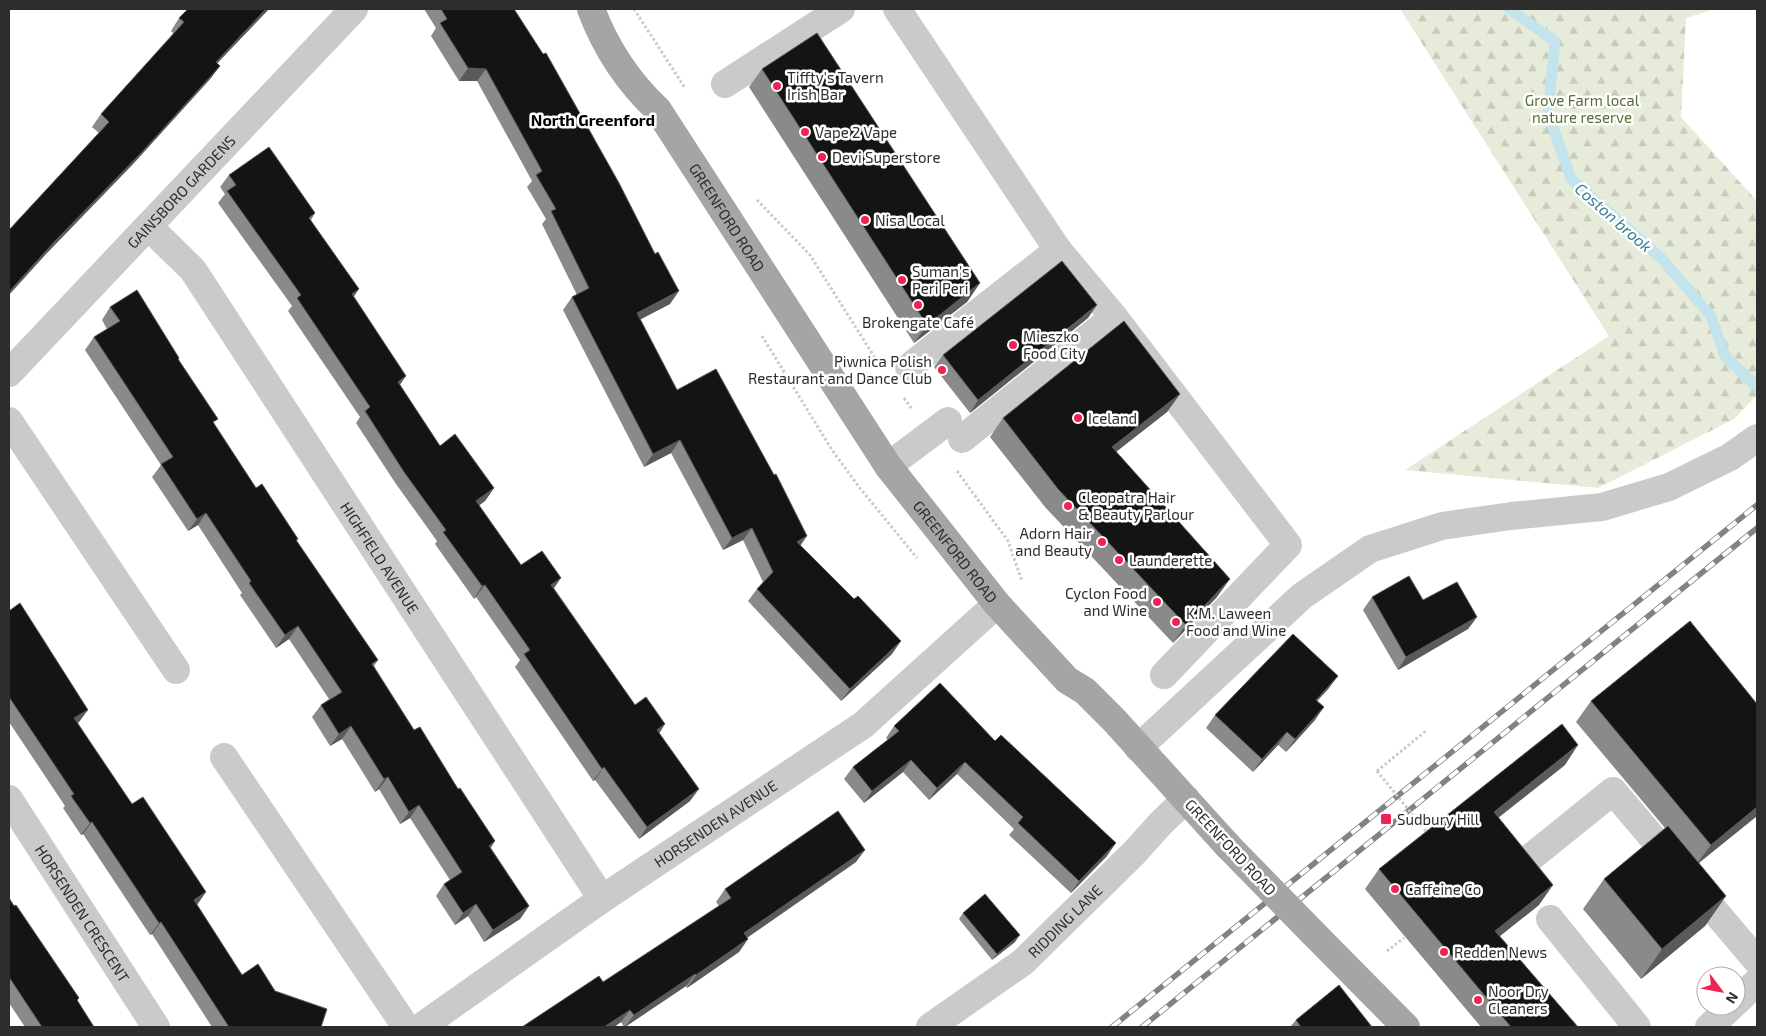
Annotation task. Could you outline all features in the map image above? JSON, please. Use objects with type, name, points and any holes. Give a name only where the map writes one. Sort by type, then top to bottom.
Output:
[{"type":"main road","name":"GREENFORD ROAD","points":[[591,9],[602,36],[634,88],[658,110],[888,466],[997,604],[1067,680],[1085,691],[1228,846],[1406,1027]]},
{"type":"street","name":"GAINSBORO GARDENS","points":[[9,373],[354,9]]},
{"type":"street","points":[[725,84],[841,9]]},
{"type":"street","points":[[897,9],[1058,250],[1114,317],[1288,544],[1164,674]]},
{"type":"street","name":"HIGHFIELD AVENUE","points":[[148,226],[193,270],[602,899]]},
{"type":"street","points":[[909,367],[1058,250]]},
{"type":"street","points":[[888,466],[947,431],[1114,317]]},
{"type":"street","points":[[9,421],[176,670]]},
{"type":"street","points":[[1138,748],[1302,596],[1370,549],[1442,526],[1602,507],[1669,487],[1730,458],[1757,438]]},
{"type":"street","name":"HORSENDEN AVENUE","points":[[421,1027],[602,899],[863,725],[997,604]]},
{"type":"street","points":[[224,757],[406,1027]]},
{"type":"street","points":[[1525,862],[1613,791],[1757,962]]},
{"type":"street","name":"HORSENDEN CRESCENT","points":[[9,799],[156,1027]]},
{"type":"street","name":"RIDDING LANE","points":[[930,1027],[1023,962],[1186,799]]},
{"type":"street","points":[[1550,920],[1637,1027]]},
{"type":"street","points":[[1746,992],[1757,982]]},
{"type":"street","points":[[1709,1027],[1721,1016]]},
{"type":"path","points":[[634,9],[690,96]]},
{"type":"path","points":[[751,193],[810,255],[880,365]]},
{"type":"path","points":[[903,396],[947,431],[1008,541],[1025,589]]},
{"type":"path","points":[[1427,730],[1377,771],[1431,837]]},
{"type":"path","points":[[1388,951],[1404,938]]},
{"type":"green space","name":"Grove Farm local nature reserve","points":[[1400,9],[1715,9],[1686,18],[1681,117],[1757,201],[1757,395],[1734,419],[1598,488],[1405,470],[1609,336]]},
{"type":"building","points":[[188,9],[266,9],[216,62],[220,66],[142,152],[56,240],[9,292],[9,230],[109,122],[101,114],[184,22],[179,18]]},
{"type":"building","points":[[441,9],[514,9],[543,54],[546,53],[619,183],[655,254],[658,252],[679,291],[637,313],[677,390],[716,369],[774,475],[776,474],[807,536],[797,542],[854,599],[858,596],[901,641],[850,689],[757,589],[773,572],[752,528],[732,538],[680,440],[653,454],[572,297],[589,288],[551,211],[556,209],[536,175],[542,171],[486,69],[468,68],[440,23],[447,19]]},
{"type":"building","points":[[817,33],[980,283],[927,325],[762,69]]},
{"type":"building","points":[[269,147],[315,213],[309,218],[359,289],[352,294],[406,376],[398,382],[440,446],[455,434],[494,488],[476,501],[521,565],[542,551],[561,578],[551,585],[635,705],[646,697],[665,724],[657,730],[699,789],[647,827],[604,767],[602,769],[524,654],[530,650],[485,585],[482,586],[443,532],[446,530],[404,472],[365,411],[370,407],[297,298],[301,295],[227,191],[236,185],[229,175]]},
{"type":"building","name":"Mieszko Food City","points":[[1062,261],[1097,305],[978,400],[943,355]]},
{"type":"building","points":[[137,290],[178,359],[218,419],[213,422],[256,488],[262,484],[298,539],[296,540],[378,660],[372,664],[414,730],[420,727],[458,789],[460,788],[495,841],[489,846],[529,906],[493,930],[476,904],[463,913],[444,884],[462,872],[419,805],[409,812],[388,777],[384,779],[351,726],[339,734],[321,705],[342,692],[298,626],[285,635],[249,583],[251,581],[206,513],[197,519],[161,464],[173,457],[94,337],[120,321],[110,307]]},
{"type":"building","points":[[1124,321],[1180,394],[1112,447],[1230,579],[1186,625],[1058,489],[1003,418]]},
{"type":"building","points":[[1409,576],[1423,600],[1457,582],[1477,617],[1406,657],[1372,597]]},
{"type":"building","points":[[20,603],[88,710],[74,718],[132,804],[143,797],[206,892],[194,900],[242,975],[258,964],[275,991],[327,1009],[321,1027],[229,1027],[161,922],[159,923],[92,822],[90,823],[71,796],[74,794],[9,697],[9,611]]},
{"type":"building","points":[[1690,621],[1757,704],[1757,807],[1711,845],[1591,701]]},
{"type":"building","points":[[1293,634],[1338,676],[1316,700],[1324,707],[1295,739],[1287,732],[1262,759],[1215,715]]},
{"type":"building","points":[[940,683],[995,741],[1001,735],[1116,843],[1079,881],[1018,823],[1023,817],[965,762],[937,788],[911,760],[872,791],[853,767],[899,731],[894,726]]},
{"type":"building","points":[[1562,724],[1578,745],[1494,812],[1553,885],[1495,931],[1578,1027],[1511,1027],[1379,869]]},
{"type":"building","points":[[838,811],[865,850],[744,933],[748,939],[696,975],[634,1015],[630,1010],[604,1027],[522,1027],[599,976],[603,982],[731,898],[725,889]]},
{"type":"building","points":[[1668,826],[1726,896],[1662,949],[1604,879]]},
{"type":"building","points":[[985,894],[1020,935],[997,954],[963,913]]},
{"type":"building","points":[[9,898],[14,906],[16,905],[79,998],[77,1000],[94,1027],[42,1027],[9,977]]},
{"type":"building","points":[[1339,985],[1372,1027],[1301,1027],[1296,1020]]},
{"type":"waterway","name":"Coston brook","points":[[1509,9],[1555,41],[1548,112],[1571,179],[1662,259],[1711,316],[1725,356],[1757,387]]},
{"type":"railway","points":[[1112,1027],[1757,505]]},
{"type":"railway","points":[[1142,1027],[1757,528]]},
{"type":"place","name":"Tiffty's Tavern Irish Bar","points":[[777,86]]},
{"type":"place","name":"Vape 2 Vape","points":[[805,132]]},
{"type":"place","name":"Devi Superstore","points":[[822,157]]},
{"type":"place","name":"Nisa Local","points":[[865,220]]},
{"type":"place","name":"Suman's Peri Peri","points":[[902,280]]},
{"type":"place","name":"Brokengate Café","points":[[918,305]]},
{"type":"place","name":"Mieszko Food City","points":[[1013,345]]},
{"type":"place","name":"Piwnica Polish Restaurant and Dance Club","points":[[942,370]]},
{"type":"place","name":"Iceland","points":[[1078,418]]},
{"type":"place","name":"Cleopatra Hair & Beauty Parlour","points":[[1068,506]]},
{"type":"place","name":"Adorn Hair and Beauty","points":[[1102,542]]},
{"type":"place","name":"Launderette","points":[[1119,560]]},
{"type":"place","name":"Cyclon Food and Wine","points":[[1157,602]]},
{"type":"place","name":"K.M. Laween Food and Wine","points":[[1176,622]]},
{"type":"place","name":"Sudbury Hill","points":[[1386,819]]},
{"type":"place","name":"Caffeine Co","points":[[1395,889]]},
{"type":"place","name":"Redden News","points":[[1444,952]]},
{"type":"place","name":"Noor Dry Cleaners","points":[[1478,1000]]},
{"type":"district","name":"North Greenford","points":[[593,119]]}]
